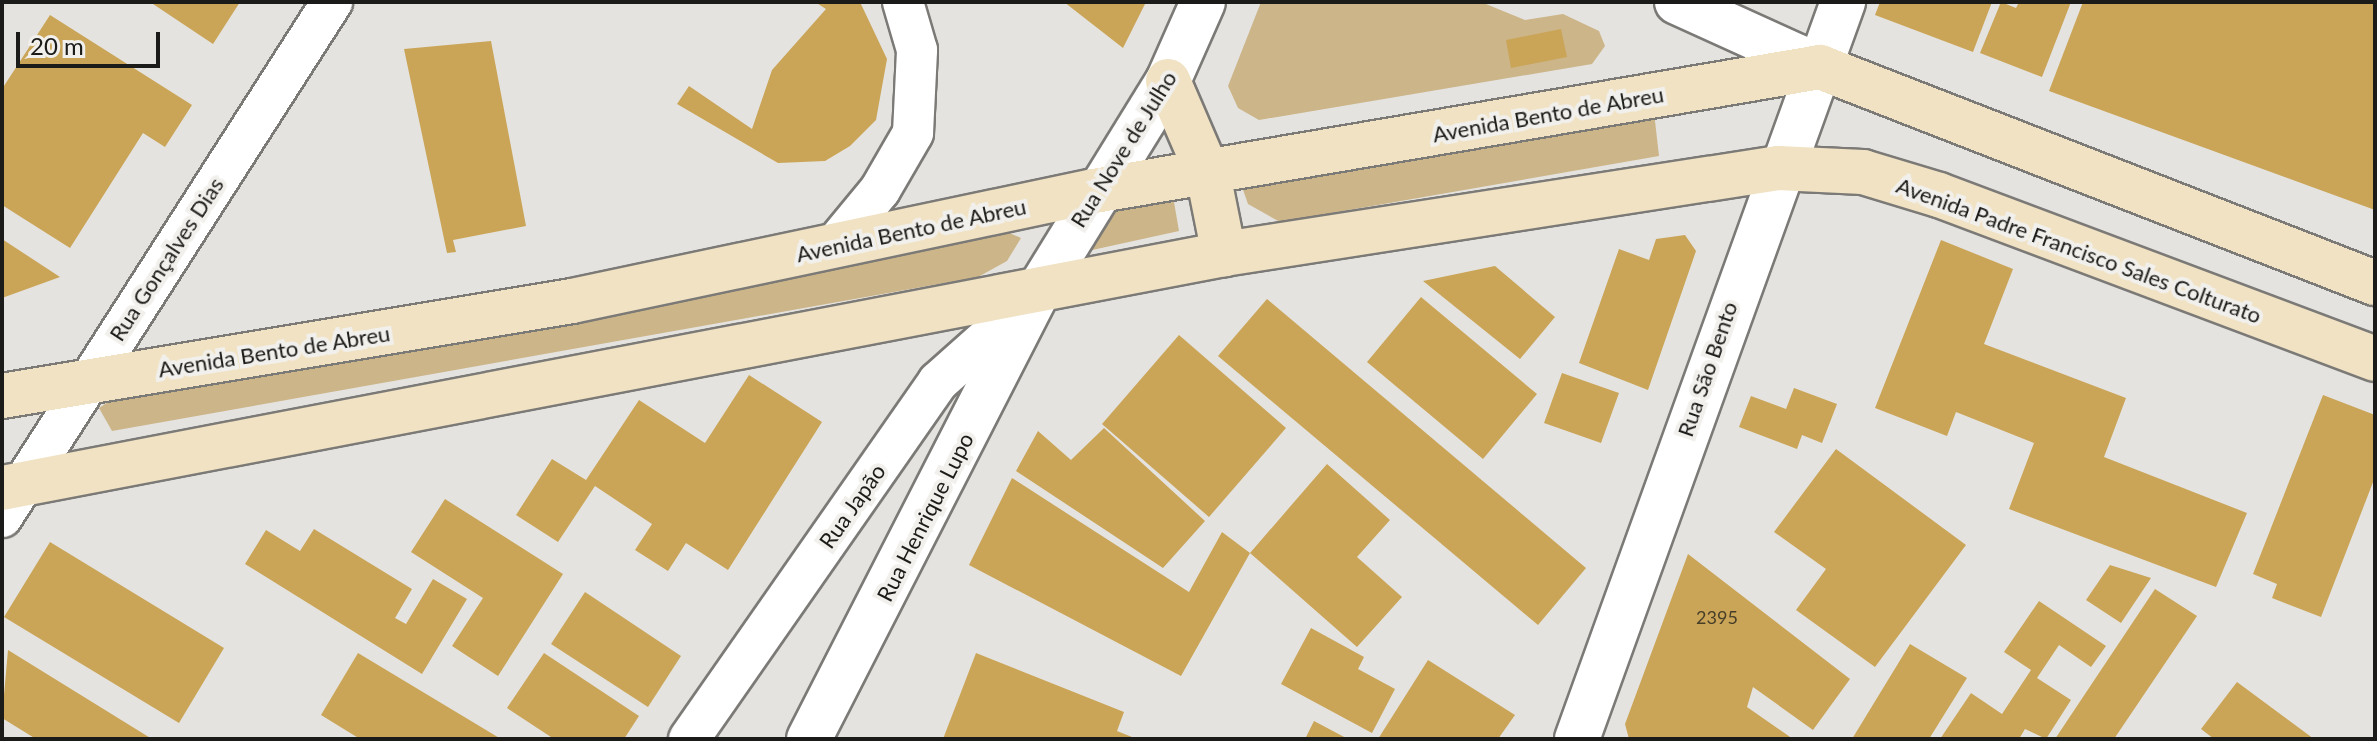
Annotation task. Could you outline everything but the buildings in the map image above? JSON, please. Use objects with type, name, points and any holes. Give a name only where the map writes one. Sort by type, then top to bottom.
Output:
[{"type":"main road","name":"Avenida Bento de Abreu","points":[[2,396],[572,301],[1094,191],[1208,174],[1820,67]]},
{"type":"main road","points":[[1820,67],[2375,283]]},
{"type":"main road","points":[[1168,81],[1208,174],[1224,254]]},
{"type":"main road","points":[[9,496],[1224,254],[1778,168]]},
{"type":"main road","name":"Avenida Padre Francisco Sales Colturato","points":[[1778,168],[1863,172],[1939,195],[2375,359]]},
{"type":"street","name":"Rua Gonçalves Dias","points":[[9,496],[89,380],[332,2]]},
{"type":"street","points":[[833,247],[880,190],[913,133],[917,50],[903,2]]},
{"type":"street","name":"Rua Nove de Julho","points":[[1037,293],[1094,191],[1168,81],[1203,2]]},
{"type":"street","points":[[1677,2],[1820,67]]},
{"type":"street","name":"Rua São Bento","points":[[1577,739],[1778,168],[1843,2]]},
{"type":"street","name":"Rua Japão","points":[[689,739],[938,382],[1037,293]]},
{"type":"street","name":"Rua Henrique Lupo","points":[[809,739],[1037,293]]},
{"type":"shaded area","points":[[1261,2],[1481,2],[1525,20],[1563,14],[1599,31],[1605,46],[1592,64],[1259,120],[1238,108],[1228,86]]},
{"type":"shaded area","points":[[1654,112],[1659,156],[1280,222],[1248,204],[1241,184]]},
{"type":"shaded area","points":[[1174,202],[1179,231],[1083,252],[1107,210]]},
{"type":"shaded area","points":[[998,228],[1021,238],[1007,261],[978,277],[112,431],[99,408],[120,394]]}]
